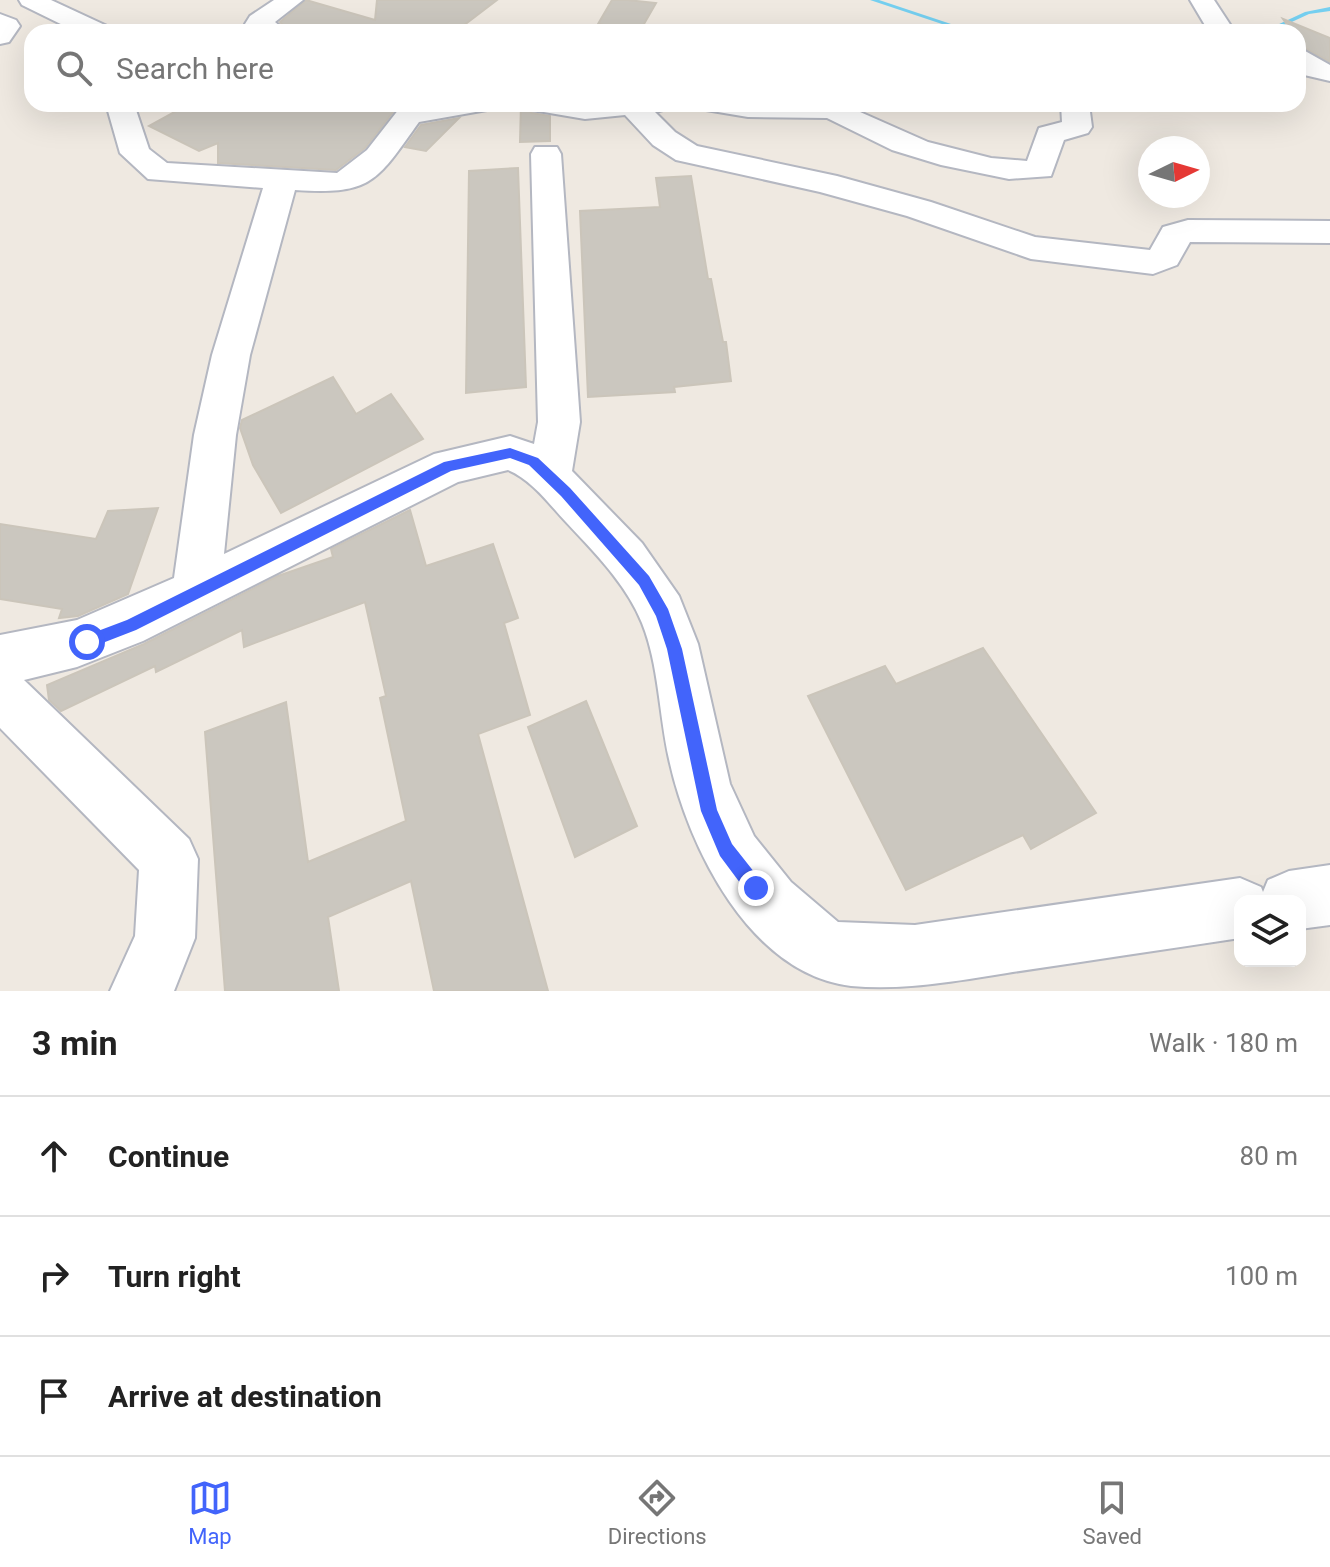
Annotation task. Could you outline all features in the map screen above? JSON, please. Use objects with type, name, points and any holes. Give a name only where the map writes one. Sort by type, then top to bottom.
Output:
[{"type":"street","points":[[31,0],[81,24]]},
{"type":"street","points":[[258,24],[291,0]]},
{"type":"street","points":[[1202,0],[1217,24]]},
{"type":"street","points":[[0,22],[7,26],[0,36]]},
{"type":"street","points":[[1306,64],[1310,68],[1330,73]]},
{"type":"street","points":[[122,112],[135,153],[150,168],[173,175],[345,183],[368,167],[409,115],[428,112]]},
{"type":"street","points":[[645,112],[653,132],[687,153],[866,194],[1031,248],[1153,262],[1165,257],[1175,235],[1188,231],[1330,232]]},
{"type":"street","points":[[835,112],[903,143],[985,165],[1032,171],[1040,169],[1044,163],[1050,134],[1077,127],[1076,112]]},
{"type":"street","points":[[546,154],[559,422],[550,476]]},
{"type":"street","points":[[196,591],[215,435],[231,355],[281,181]]},
{"type":"street","points":[[0,659],[87,642],[131,625],[449,466],[510,453],[533,462],[550,476],[644,581],[663,614],[674,649],[709,811],[726,850],[794,928],[825,952],[863,957],[915,956],[1234,909]]},
{"type":"street","points":[[0,692],[169,859],[165,938],[142,991]]},
{"type":"street","points":[[1306,899],[1330,895]]},
{"type":"building","points":[[306,0],[375,20],[377,0],[497,0],[466,24],[280,22]]},
{"type":"building","points":[[612,0],[656,3],[644,24],[598,24]]},
{"type":"building","points":[[1306,28],[1330,38],[1330,62],[1306,49]]},
{"type":"building","points":[[174,112],[393,112],[365,148],[336,170],[218,163],[218,143],[199,151],[149,126]]},
{"type":"building","points":[[521,112],[550,116],[550,141],[520,142]]},
{"type":"building","points":[[459,118],[426,151],[405,147],[421,125]]},
{"type":"building","points":[[518,168],[526,387],[466,393],[469,171]]},
{"type":"building","points":[[691,176],[708,279],[711,279],[723,342],[726,342],[731,381],[674,387],[675,392],[588,397],[580,211],[660,207],[656,178]]},
{"type":"building","points":[[333,377],[356,414],[391,394],[423,439],[281,513],[253,465],[240,428],[242,420]]},
{"type":"building","points":[[158,508],[128,594],[78,616],[59,618],[62,609],[0,599],[0,524],[96,539],[108,511]]},
{"type":"building","points":[[410,510],[426,566],[493,544],[518,618],[504,623],[530,715],[478,734],[548,991],[434,991],[411,881],[328,917],[339,991],[225,991],[205,732],[286,702],[308,862],[406,821],[380,698],[386,696],[365,602],[244,647],[242,630],[156,672],[155,666],[61,711],[49,700],[47,685],[144,644],[278,576],[333,557],[331,549]]},
{"type":"building","points":[[983,648],[1096,813],[1031,849],[1023,835],[906,890],[808,696],[885,666],[896,684]]},
{"type":"building","points":[[586,701],[637,826],[575,857],[528,727]]},
{"type":"waterway","points":[[873,0],[947,24]]},
{"type":"waterway","points":[[1283,24],[1307,13],[1330,9]]},
{"type":"route","points":[[87,642],[131,625],[449,466],[510,453],[533,462],[550,476],[644,581],[663,614],[674,649],[709,811],[726,850],[756,888]]}]
